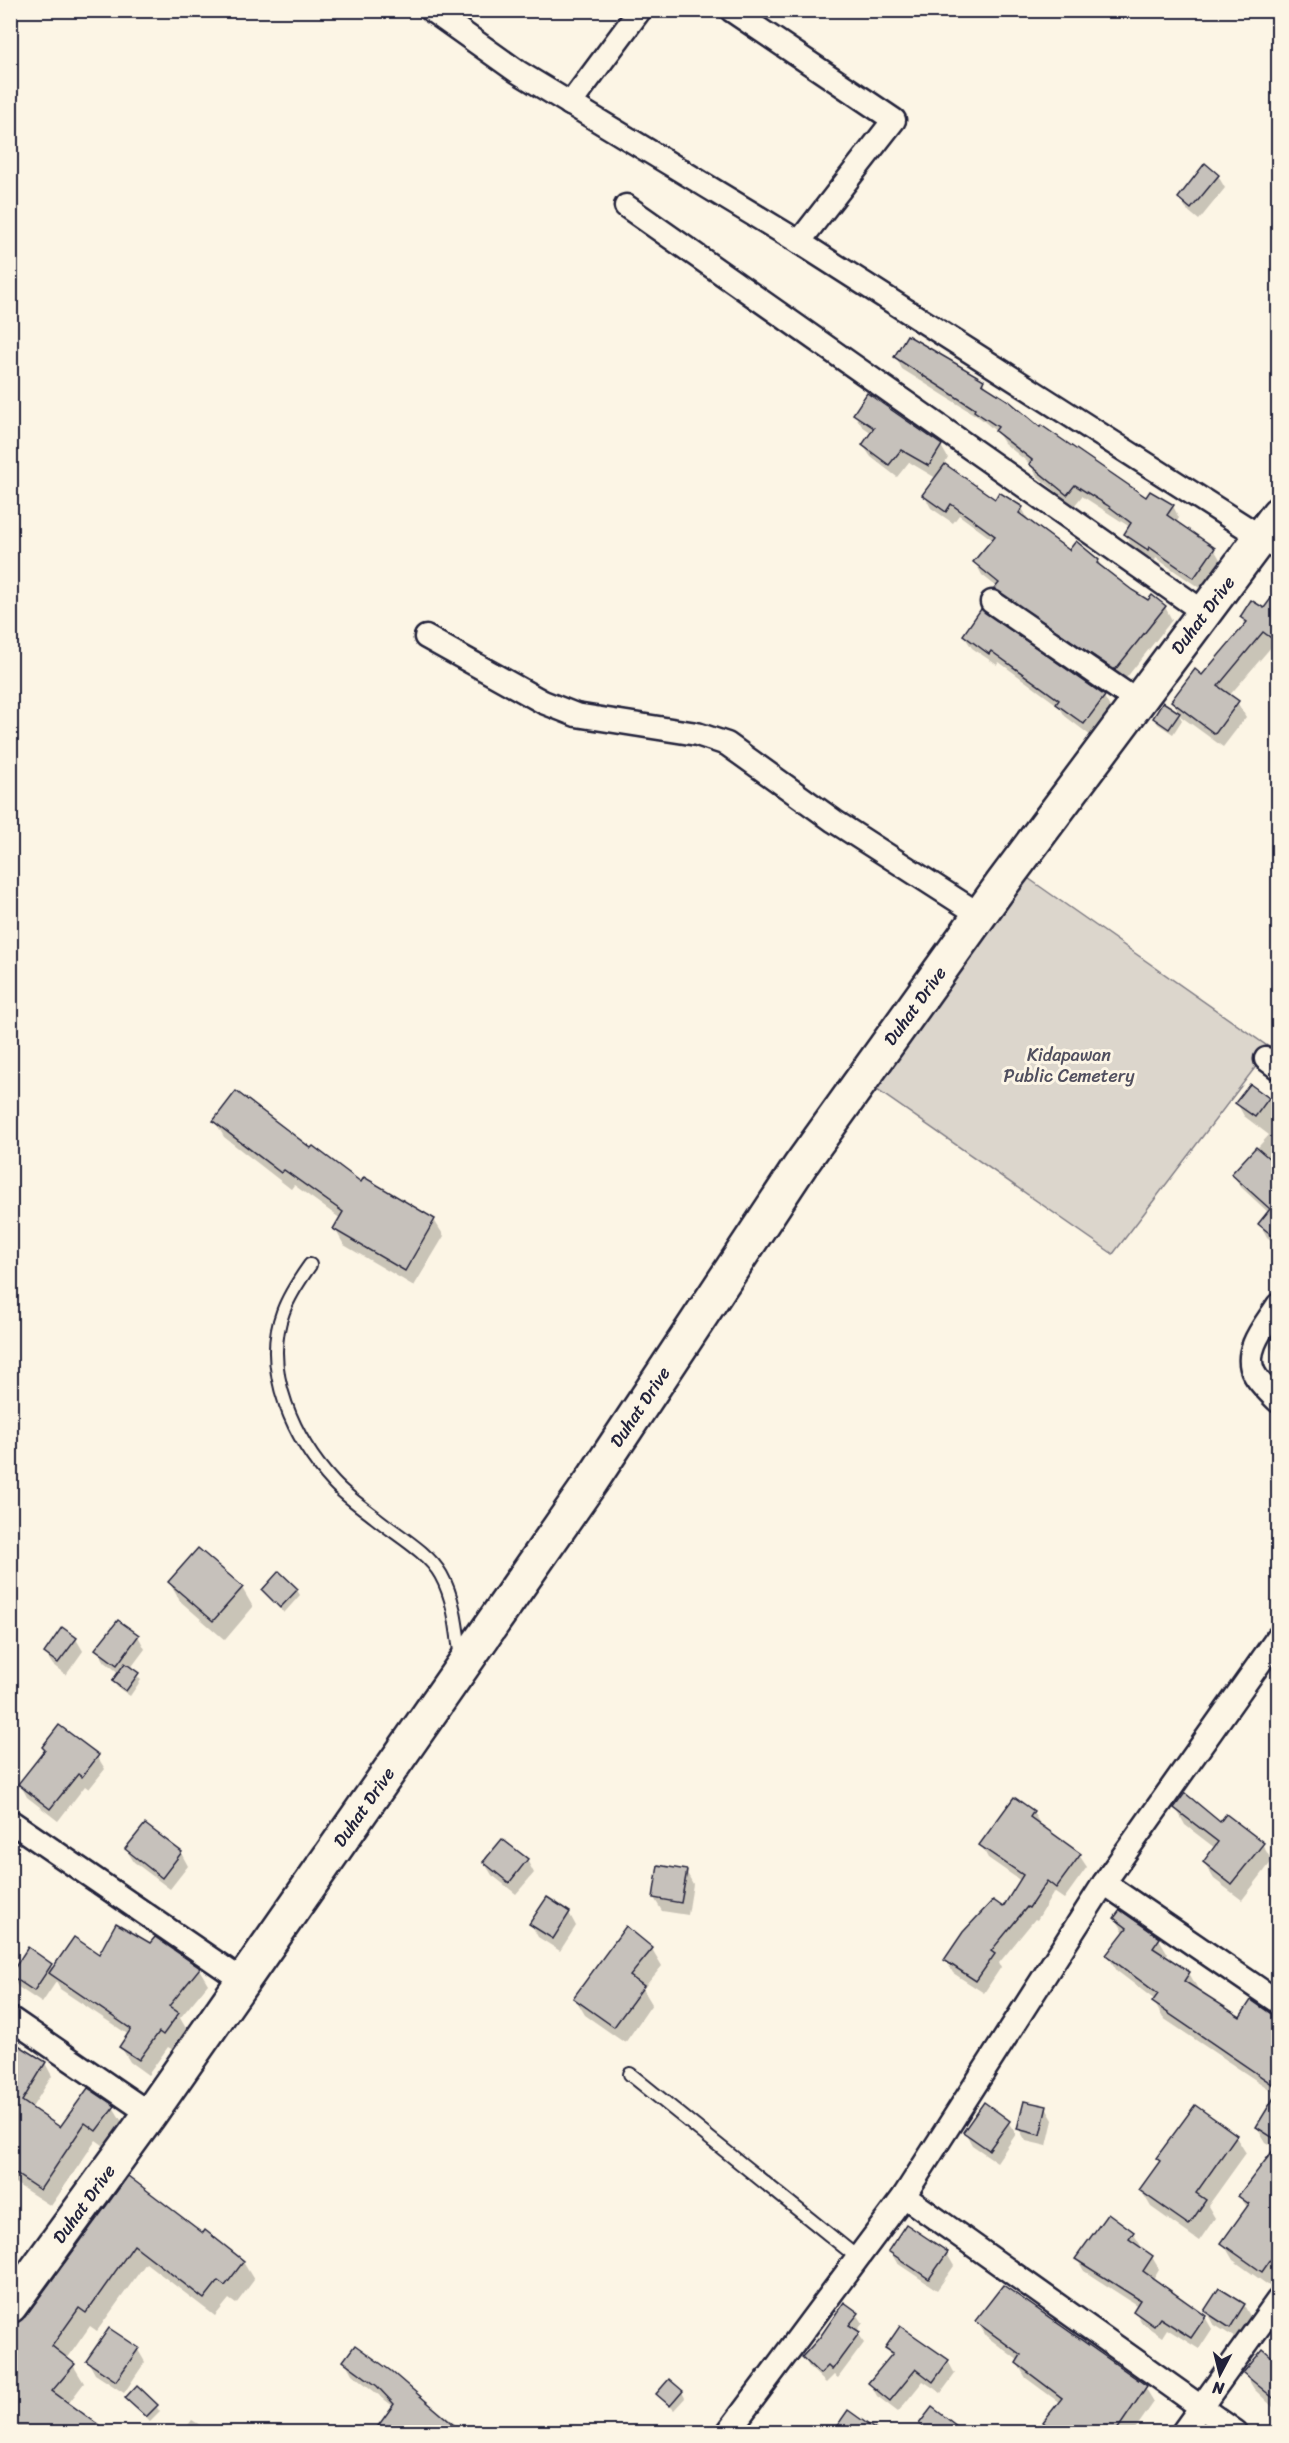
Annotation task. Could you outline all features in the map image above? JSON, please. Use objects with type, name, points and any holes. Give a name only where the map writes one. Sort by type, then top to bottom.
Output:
[{"type":"street","points":[[431,10],[518,72],[1273,533]]},
{"type":"street","points":[[570,104],[640,10]]},
{"type":"street","points":[[731,10],[894,120],[799,242]]},
{"type":"street","points":[[626,206],[1205,613]]},
{"type":"street","name":"Duhat Drive","points":[[10,2306],[150,2114],[591,1482],[800,1166],[980,915],[1138,702],[1205,613],[1273,533]]},
{"type":"street","points":[[992,602],[1138,702]]},
{"type":"street","points":[[426,638],[543,702],[576,715],[697,734],[727,744],[834,821],[980,915]]},
{"type":"street","points":[[1278,1305],[1257,1338],[1251,1356],[1255,1376],[1278,1401]]},
{"type":"street","points":[[728,2433],[904,2196],[1104,1883],[1278,1637]]},
{"type":"street","points":[[10,1821],[243,1981]]},
{"type":"street","points":[[1104,1883],[1278,2002]]},
{"type":"street","points":[[10,2018],[150,2114]]},
{"type":"street","points":[[904,2196],[1236,2433]]},
{"type":"street","points":[[1183,2433],[1278,2300]]},
{"type":"lane","points":[[310,1264],[282,1312],[277,1338],[278,1370],[285,1401],[306,1449],[335,1485],[424,1556],[441,1574],[453,1606],[463,1666]]},
{"type":"lane","points":[[630,2074],[858,2258]]},
{"type":"green space","name":"Kidapawan Public Cemetery","points":[[1025,876],[1270,1048],[1113,1254],[873,1087]]},
{"type":"building","points":[[1205,163],[1219,175],[1191,209],[1178,198]]},
{"type":"building","points":[[907,335],[984,380],[982,384],[1009,401],[1040,427],[1041,425],[1146,497],[1150,491],[1174,505],[1167,515],[1215,548],[1194,578],[1149,547],[1148,550],[1124,534],[1131,523],[1107,505],[1075,485],[1067,495],[1029,464],[1032,460],[995,431],[998,427],[974,411],[975,409],[894,357]]},
{"type":"building","points":[[867,393],[942,445],[929,466],[901,450],[889,465],[862,445],[874,428],[853,414]]},
{"type":"building","points":[[945,464],[995,499],[999,492],[1023,507],[1019,513],[1069,550],[1076,541],[1099,560],[1097,563],[1132,590],[1148,600],[1152,595],[1166,606],[1115,670],[994,589],[999,583],[973,562],[995,536],[951,504],[946,512],[922,495]]},
{"type":"building","points":[[1278,589],[1278,643],[1263,632],[1218,686],[1239,701],[1215,734],[1171,701],[1195,669],[1202,675],[1247,622],[1240,617],[1251,600],[1264,608]]},
{"type":"building","points":[[981,609],[1105,696],[1084,724],[1056,704],[1059,700],[991,651],[989,654],[963,635]]},
{"type":"building","points":[[1163,702],[1180,713],[1169,729],[1153,718]]},
{"type":"building","points":[[1250,1084],[1269,1098],[1255,1117],[1235,1103]]},
{"type":"building","points":[[236,1091],[311,1148],[313,1146],[361,1182],[364,1177],[435,1219],[405,1271],[333,1229],[343,1212],[284,1170],[281,1173],[213,1121]]},
{"type":"building","points":[[1256,1147],[1278,1166],[1278,1240],[1258,1224],[1270,1209],[1231,1174]]},
{"type":"building","points":[[198,1548],[243,1587],[213,1621],[168,1582]]},
{"type":"building","points":[[279,1571],[298,1589],[280,1608],[262,1590]]},
{"type":"building","points":[[118,1620],[139,1635],[117,1665],[95,1649]]},
{"type":"building","points":[[62,1627],[77,1638],[58,1663],[44,1653]]},
{"type":"building","points":[[125,1663],[139,1673],[126,1691],[112,1681]]},
{"type":"building","points":[[59,1725],[99,1755],[82,1777],[78,1774],[50,1809],[18,1784],[45,1750],[42,1747]]},
{"type":"building","points":[[1185,1793],[1220,1822],[1226,1814],[1264,1843],[1231,1884],[1203,1862],[1218,1842],[1174,1808]]},
{"type":"building","points":[[1014,1797],[1034,1811],[1030,1817],[1081,1854],[1056,1888],[1047,1881],[1029,1908],[1027,1907],[991,1951],[995,1954],[976,1981],[944,1960],[963,1932],[993,1900],[1003,1907],[1023,1875],[979,1845]]},
{"type":"building","points":[[145,1824],[182,1852],[162,1878],[125,1849]]},
{"type":"building","points":[[502,1839],[528,1859],[509,1883],[483,1862]]},
{"type":"building","points":[[658,1865],[687,1870],[681,1903],[653,1898]]},
{"type":"building","points":[[547,1897],[570,1912],[553,1939],[529,1924]]},
{"type":"building","points":[[1120,1910],[1160,1938],[1153,1948],[1190,1972],[1184,1981],[1240,2017],[1251,2000],[1270,2013],[1278,2015],[1278,2038],[1271,2048],[1278,2054],[1278,2088],[1152,2002],[1158,1994],[1106,1955],[1127,1928],[1114,1918]]},
{"type":"building","points":[[116,1923],[150,1943],[155,1937],[200,1968],[169,2006],[179,2013],[163,2035],[159,2032],[139,2060],[119,2047],[131,2029],[49,1973],[74,1937],[99,1954]]},
{"type":"building","points":[[626,1926],[653,1948],[630,1976],[644,1986],[614,2027],[573,1998]]},
{"type":"building","points":[[28,1947],[52,1964],[34,1991],[10,1975]]},
{"type":"building","points":[[10,2040],[46,2062],[22,2101],[60,2127],[88,2088],[115,2106],[96,2131],[85,2123],[40,2190],[10,2170]]},
{"type":"building","points":[[1278,2091],[1278,2141],[1256,2127]]},
{"type":"building","points":[[1024,2101],[1047,2106],[1040,2135],[1017,2129]]},
{"type":"building","points":[[984,2102],[1010,2121],[989,2150],[963,2132]]},
{"type":"building","points":[[1195,2105],[1237,2135],[1196,2193],[1206,2200],[1189,2225],[1139,2190],[1160,2161],[1156,2158]]},
{"type":"building","points":[[1278,2144],[1278,2249],[1262,2272],[1221,2243],[1249,2204],[1238,2196]]},
{"type":"building","points":[[128,2176],[203,2233],[205,2230],[244,2261],[225,2286],[218,2281],[204,2299],[134,2245],[86,2313],[79,2308],[52,2346],[75,2364],[52,2391],[110,2433],[10,2433],[10,2324],[25,2317]]},
{"type":"building","points":[[1108,2213],[1134,2232],[1129,2239],[1153,2256],[1143,2271],[1206,2316],[1191,2338],[1160,2318],[1154,2326],[1133,2311],[1140,2300],[1075,2259]]},
{"type":"building","points":[[906,2224],[948,2252],[929,2279],[888,2251]]},
{"type":"building","points":[[1003,2285],[1147,2386],[1115,2433],[1056,2433],[1043,2422],[1062,2398],[1016,2363],[1021,2355],[975,2321]]},
{"type":"building","points":[[1219,2288],[1245,2304],[1230,2328],[1204,2311]]},
{"type":"building","points":[[844,2302],[859,2313],[849,2325],[860,2332],[832,2370],[828,2366],[820,2374],[802,2357],[820,2337]]},
{"type":"building","points":[[900,2326],[949,2360],[933,2382],[916,2369],[890,2401],[868,2383],[893,2353],[885,2348]]},
{"type":"building","points":[[109,2328],[139,2348],[116,2381],[86,2361]]},
{"type":"building","points":[[355,2345],[391,2371],[463,2433],[373,2433],[394,2404],[377,2386],[343,2361]]},
{"type":"building","points":[[1263,2349],[1278,2362],[1278,2402],[1243,2373]]},
{"type":"building","points":[[669,2379],[683,2391],[670,2406],[656,2394]]},
{"type":"building","points":[[137,2385],[158,2405],[146,2417],[125,2398]]},
{"type":"building","points":[[932,2407],[966,2433],[930,2433],[919,2424]]},
{"type":"building","points":[[848,2410],[880,2433],[832,2433]]}]
